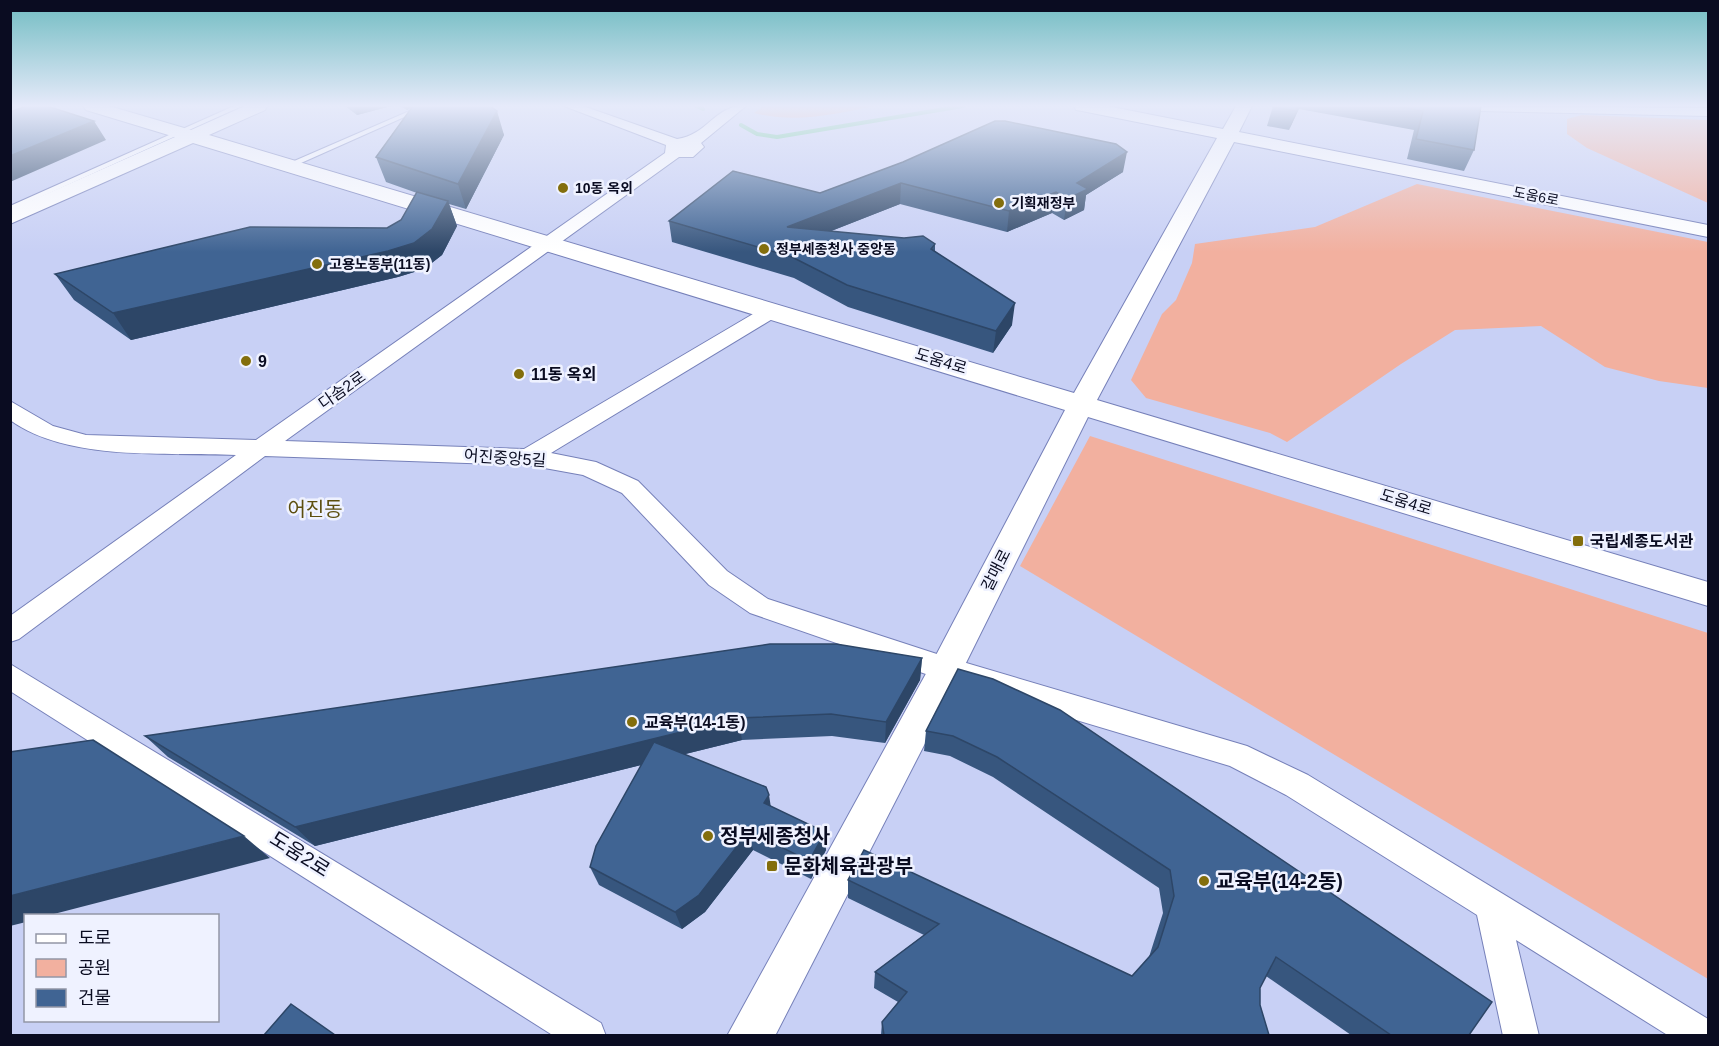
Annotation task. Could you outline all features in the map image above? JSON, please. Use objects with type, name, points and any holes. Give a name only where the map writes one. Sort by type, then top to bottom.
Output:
[{"type":"street","points":[[10,201],[126,155]]},
{"type":"street","points":[[10,218],[137,155]]},
{"type":"street","name":"도움4로","points":[[256,155],[1708,594]]},
{"type":"street","name":"다솜2로","points":[[10,631],[259,449],[548,243],[666,155]]},
{"type":"street","name":"갈매로","points":[[750,1035],[946,669],[1082,403],[1217,155]]},
{"type":"street","name":"도움6로","points":[[1327,155],[1708,231]]},
{"type":"street","points":[[528,457],[772,311]]},
{"type":"street","name":"어진중앙5길","points":[[10,408],[37,428],[57,436],[86,442],[528,457],[588,468],[630,487],[718,578],[759,606],[946,669],[1237,755],[1298,785],[1492,907],[1703,1035]]},
{"type":"street","name":"도움2로","points":[[10,676],[588,1035]]},
{"type":"street","points":[[1492,907],[1521,1035]]},
{"type":"lane","points":[[10,209],[132,155]]},
{"type":"lane","points":[[289,165],[313,155]]},
{"type":"green space","points":[[1602,155],[1708,155],[1708,203]]},
{"type":"green space","points":[[1417,184],[1708,242],[1708,388],[1659,381],[1605,367],[1541,326],[1455,330],[1287,442],[1270,433],[1146,398],[1131,380],[1162,314],[1176,300],[1192,263],[1195,244],[1315,227]]},
{"type":"green space","points":[[1090,436],[1708,633],[1708,979],[1020,566]]},
{"type":"building","points":[[378,155],[474,155],[458,184],[376,157]]},
{"type":"building","points":[[919,155],[1122,155],[1077,183],[1088,189],[1067,199],[1056,192],[1009,211],[901,183],[787,227],[904,238],[923,236],[935,244],[931,249],[1015,303],[996,331],[847,285],[792,257],[669,221],[733,171],[820,193]]},
{"type":"building","points":[[417,192],[448,201],[432,229],[414,243],[388,251],[113,313],[55,274],[250,227],[387,228],[401,220]]},
{"type":"building","points":[[770,644],[836,644],[922,658],[886,722],[831,714],[738,718],[295,827],[145,736]]},
{"type":"building","points":[[958,669],[993,679],[1060,710],[1492,1002],[1469,1035],[1391,1035],[1276,957],[1260,988],[1260,1005],[1269,1035],[884,1035],[882,1022],[907,992],[875,972],[939,924],[848,880],[864,850],[1132,976],[1158,947],[1174,896],[1170,870],[997,757],[953,736],[926,731]]},
{"type":"building","points":[[93,740],[244,836],[10,896],[10,752]]},
{"type":"building","points":[[654,742],[766,787],[769,795],[764,803],[825,832],[809,861],[749,831],[699,895],[675,912],[590,867],[596,846]]},
{"type":"building","points":[[291,1004],[335,1035],[264,1035]]},
{"type":"place","name":"10동 옥외","points":[[563,188]]},
{"type":"place","name":"기획재정부","points":[[999,203]]},
{"type":"place","name":"정부세종청사 중앙동","points":[[764,249]]},
{"type":"place","name":"고용노동부(11동)","points":[[317,264]]},
{"type":"place","name":"9","points":[[246,361]]},
{"type":"place","name":"11동 옥외","points":[[519,374]]},
{"type":"place","name":"국립세종도서관","points":[[1578,541]]},
{"type":"place","name":"교육부(14-1동)","points":[[632,722]]},
{"type":"place","name":"정부세종청사","points":[[708,836]]},
{"type":"place","name":"문화체육관광부","points":[[772,866]]},
{"type":"place","name":"교육부(14-2동)","points":[[1204,881]]},
{"type":"district","name":"어진동","points":[[315,509]]}]
